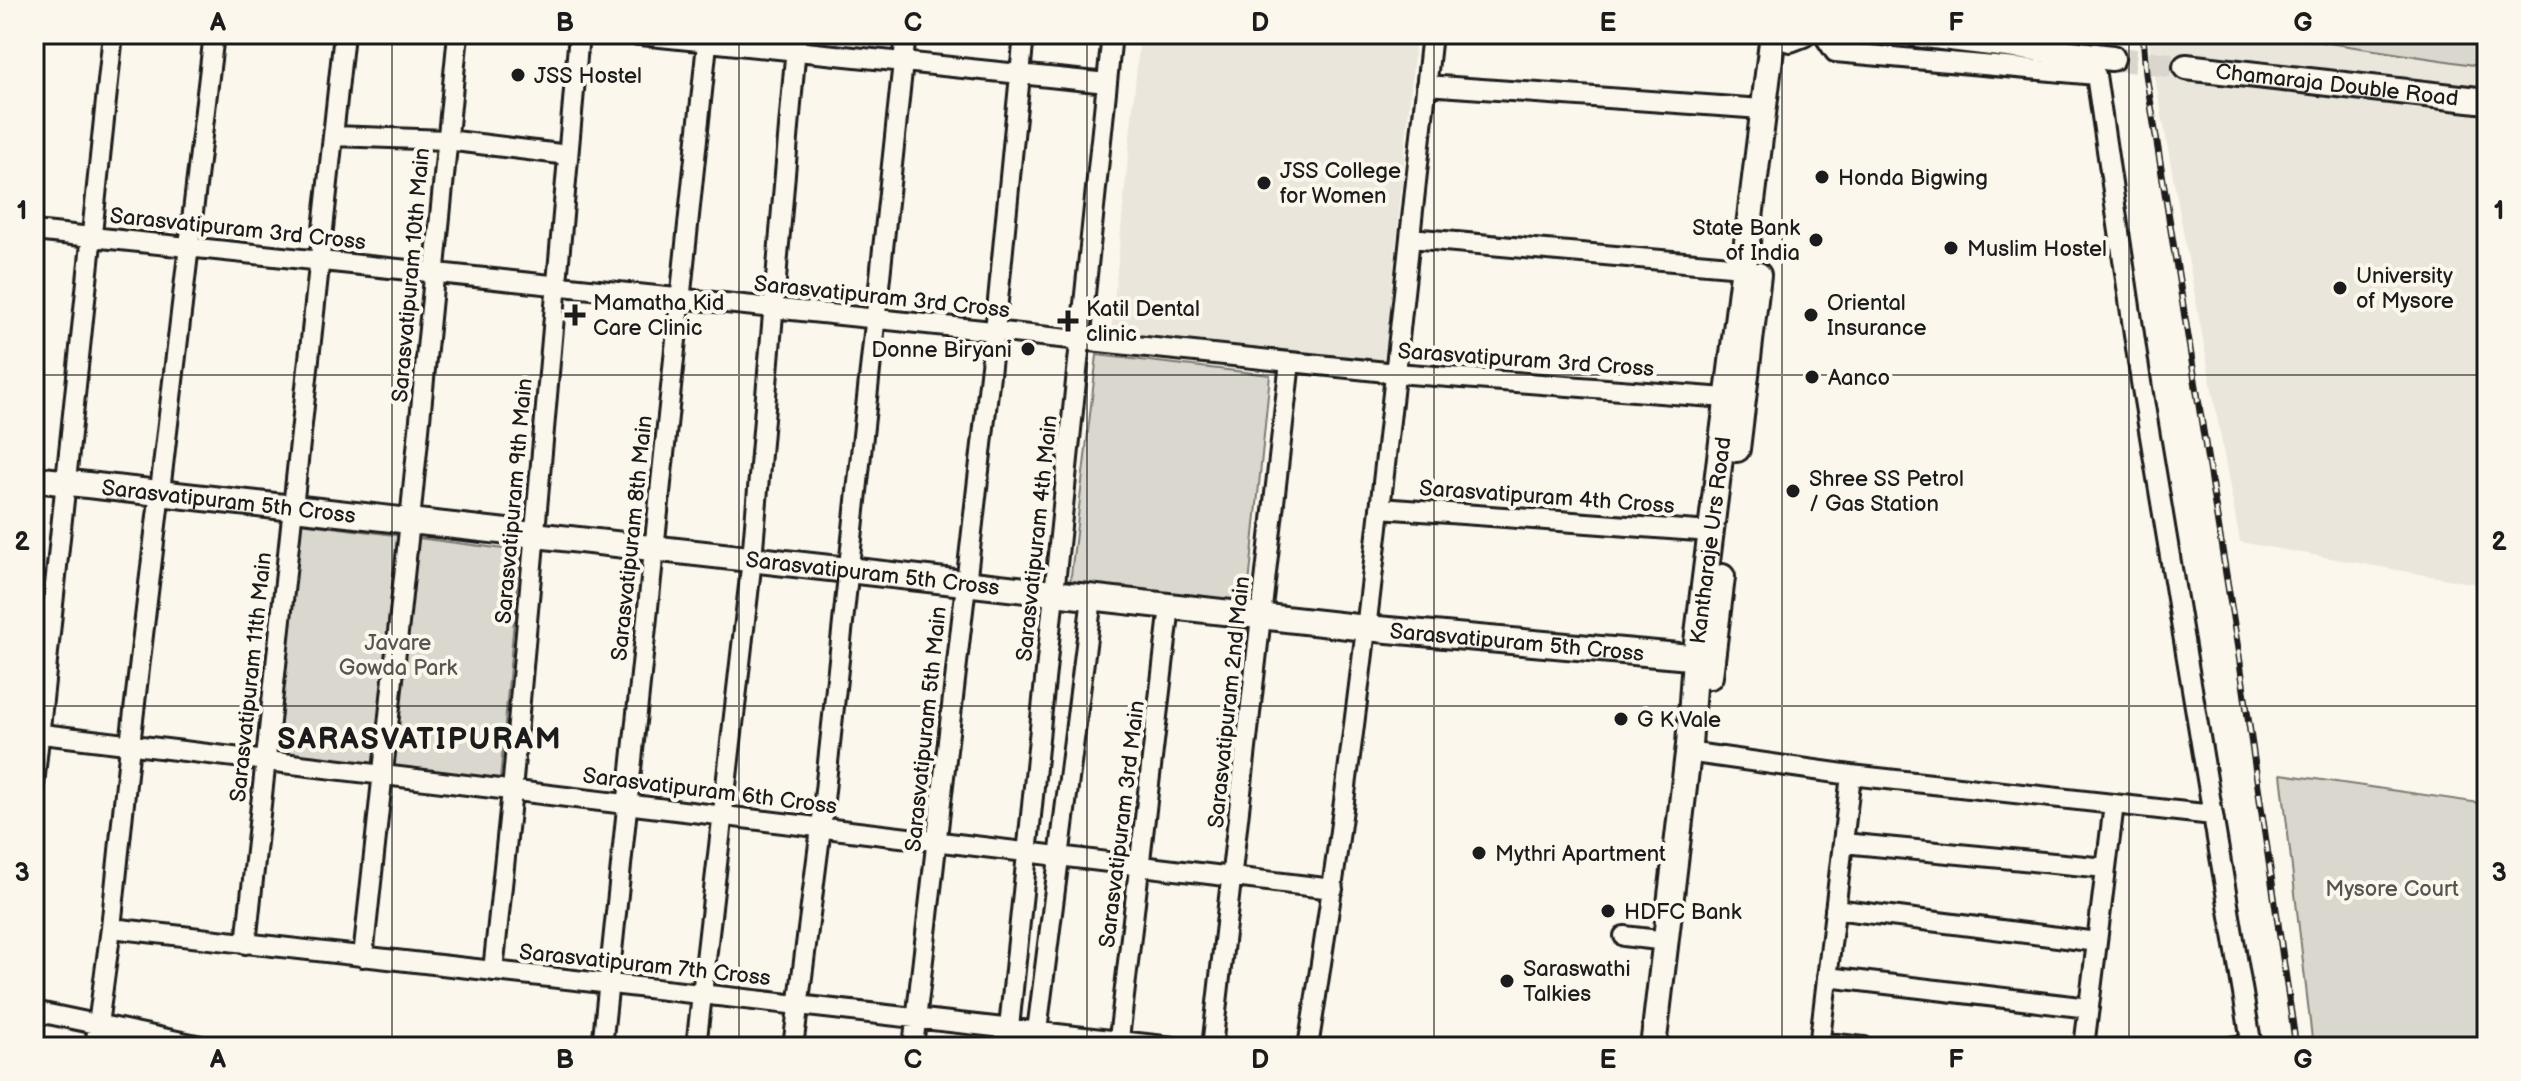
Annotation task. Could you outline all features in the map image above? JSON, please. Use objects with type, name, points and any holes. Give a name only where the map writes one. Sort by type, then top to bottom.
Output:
[{"type":"street","points":[[34,785],[113,34]]},
{"type":"street","points":[[95,1047],[214,34]]},
{"type":"street","name":"Sarasvatipuram 11th Main","points":[[246,944],[344,34]]},
{"type":"street","name":"Sarasvatipuram 10th Main","points":[[363,957],[458,34]]},
{"type":"street","name":"Sarasvatipuram 9th Main","points":[[493,971],[512,791],[579,34]]},
{"type":"street","points":[[631,34],[797,42],[903,62],[1107,83]]},
{"type":"street","points":[[793,1047],[821,828],[906,34]]},
{"type":"street","name":"Sarasvatipuram 5th Main","points":[[913,1047],[995,331],[1024,34]]},
{"type":"street","name":"Sarasvatipuram 4th Main","points":[[1008,1038],[1112,34]]},
{"type":"street","points":[[1308,1047],[1333,889],[1366,628],[1432,34]]},
{"type":"street","points":[[1823,34],[1835,52],[2096,75],[2141,382],[2252,1045],[2231,1047]]},
{"type":"street","points":[[1917,34],[2112,58]]},
{"type":"street","name":"Kantharaje Urs Road","points":[[1667,1047],[1701,754],[1711,532],[1735,399],[1742,267],[1762,109],[1785,35]]},
{"type":"street","name":"Kantharaje Urs Road","points":[[1653,1047],[1689,745],[1704,658],[1735,399],[1785,35]]},
{"type":"street","name":"Sarasvatipuram 8th Main","points":[[602,1047],[707,38]]},
{"type":"street","points":[[696,1047],[752,559],[797,42]]},
{"type":"street","name":"Chamaraja Double Road","points":[[2186,67],[2487,101]]},
{"type":"street","points":[[1426,85],[1762,109]]},
{"type":"street","points":[[333,136],[447,140],[568,155]]},
{"type":"street","name":"Sarasvatipuram 3rd Cross","points":[[34,231],[1396,373],[1735,399]]},
{"type":"street","points":[[1410,238],[1742,267]]},
{"type":"street","name":"Sarasvatipuram 2nd Main","points":[[1212,1047],[1290,362]]},
{"type":"street","name":"Sarasvatipuram 5th Cross","points":[[34,479],[1366,628],[1704,658]]},
{"type":"street","name":"Sarasvatipuram 4th Cross","points":[[1380,508],[1711,532]]},
{"type":"street","points":[[1036,1040],[1092,598]]},
{"type":"street","name":"Sarasvatipuram 3rd Main","points":[[1118,1044],[1170,606]]},
{"type":"street","name":"Sarasvatipuram 6th Cross","points":[[37,734],[1333,889]]},
{"type":"street","points":[[1701,754],[1851,775],[2213,815]]},
{"type":"street","points":[[1851,775],[1819,1044],[1864,1047]]},
{"type":"street","points":[[2084,1047],[2114,804]]},
{"type":"street","points":[[1843,843],[2106,868]]},
{"type":"street","points":[[1835,909],[2097,942]]},
{"type":"street","name":"Sarasvatipuram 7th Cross","points":[[111,928],[916,1019],[1008,1038],[1173,1047]]},
{"type":"street","points":[[1624,936],[1667,941]]},
{"type":"street","points":[[1827,977],[2089,1008]]},
{"type":"street","points":[[34,1011],[201,1046]]},
{"type":"shaded area","name":"JSS College for Women","points":[[1140,34],[1416,34],[1385,361],[1111,333]]},
{"type":"shaded area","name":"University of Mysore","points":[[2147,34],[2487,34],[2487,586],[2240,542]]},
{"type":"green space","points":[[2269,34],[2487,34],[2487,67]]},
{"type":"green space","points":[[1097,355],[1270,375],[1247,605],[1070,584]]},
{"type":"green space","name":"Javare Gowda Park","points":[[300,523],[520,551],[500,781],[275,755]]},
{"type":"green space","name":"Mysore Court","points":[[2281,774],[2487,804],[2487,1047],[2313,1047]]},
{"type":"tunnel","points":[[2112,58],[2186,67]]},
{"type":"railway","points":[[2143,34],[2146,74],[2238,649],[2296,1047]]},
{"type":"place","name":"JSS Hostel","points":[[518,75]]},
{"type":"place","name":"Honda Bigwing","points":[[1822,177]]},
{"type":"place","name":"JSS College for Women","points":[[1264,183]]},
{"type":"place","name":"State Bank of India","points":[[1816,240]]},
{"type":"place","name":"Muslim Hostel","points":[[1951,248]]},
{"type":"place","name":"University of Mysore","points":[[2340,288]]},
{"type":"place","name":"Mamatha Kid Care Clinic","points":[[575,315]]},
{"type":"place","name":"Oriental Insurance","points":[[1811,315]]},
{"type":"place","name":"Katil Dental clinic","points":[[1068,321]]},
{"type":"place","name":"Donne Biryani","points":[[1028,349]]},
{"type":"place","name":"Aanco","points":[[1812,377]]},
{"type":"place","name":"Shree SS Petrol / Gas Station","points":[[1793,491]]},
{"type":"place","name":"G K Vale","points":[[1621,719]]},
{"type":"place","name":"Mythri Apartment","points":[[1479,853]]},
{"type":"place","name":"HDFC Bank","points":[[1608,911]]},
{"type":"place","name":"Saraswathi Talkies","points":[[1507,981]]},
{"type":"district","name":"SARASVATIPURAM","points":[[420,739]]}]
